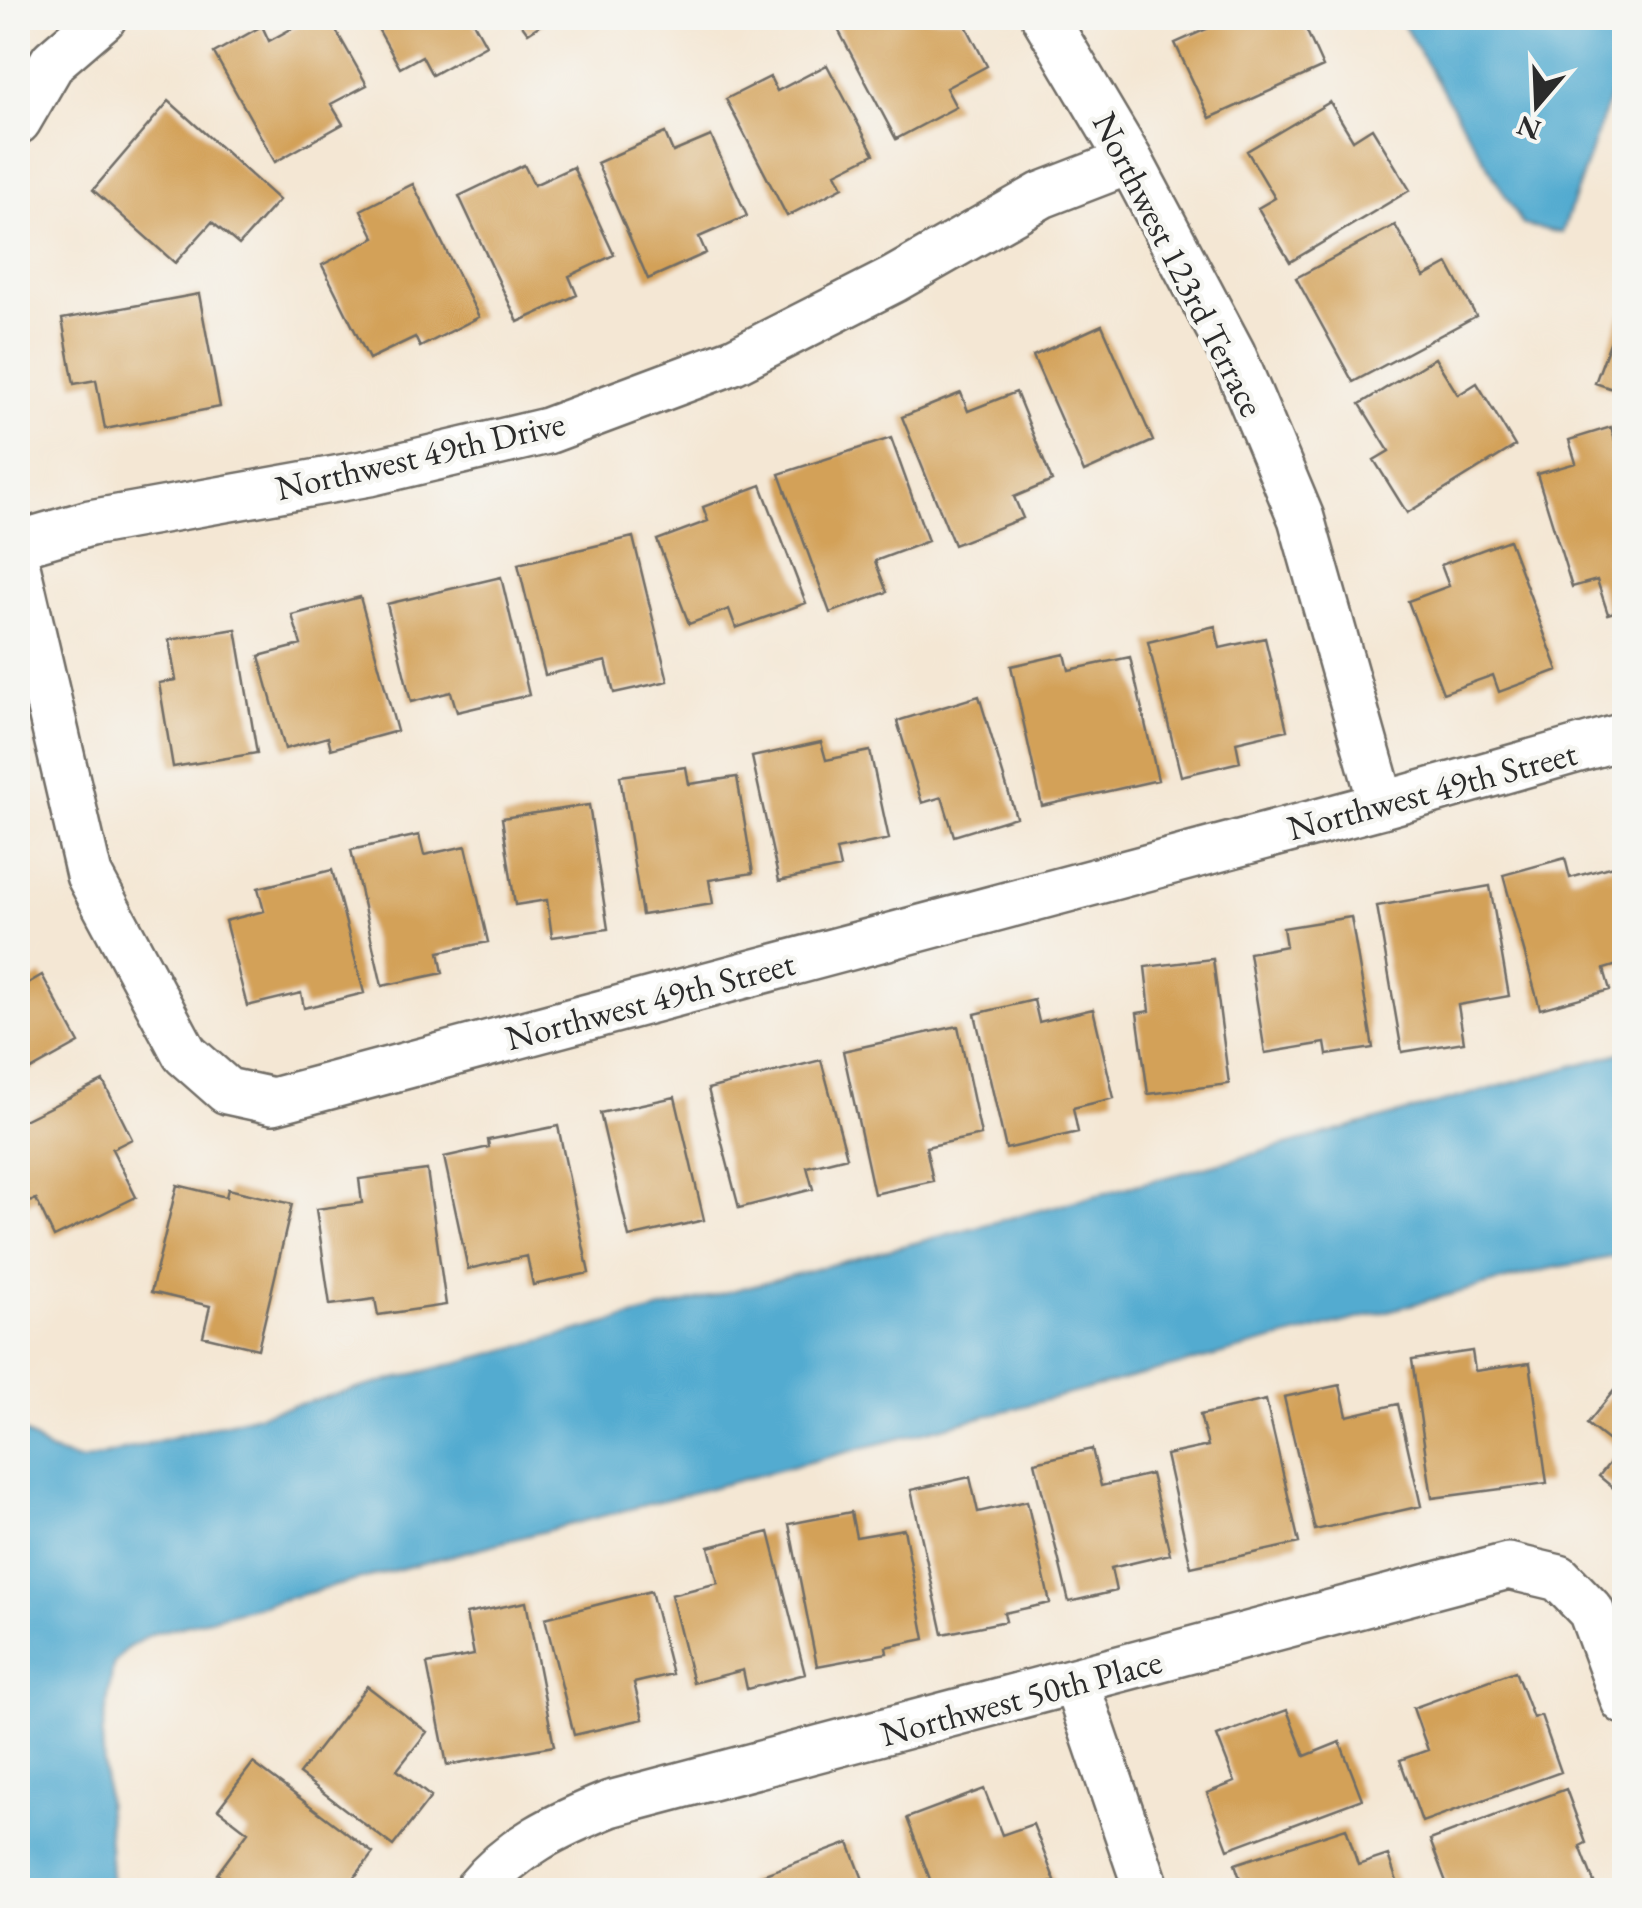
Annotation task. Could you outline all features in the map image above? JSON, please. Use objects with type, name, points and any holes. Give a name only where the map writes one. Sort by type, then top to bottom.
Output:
[{"type":"street","points":[[18,121],[53,61],[103,18]]},
{"type":"street","name":"Northwest 123rd Terrace","points":[[1045,18],[1130,161],[1232,353],[1301,518],[1382,805]]},
{"type":"street","name":"Northwest 49th Drive","points":[[18,544],[90,523],[369,473],[547,431],[734,360],[893,280],[1042,196],[1130,161]]},
{"type":"street","name":"Northwest 49th Street","points":[[18,570],[89,875],[185,1054],[227,1090],[272,1100],[1382,805],[1624,736]]},
{"type":"street","name":"Northwest 50th Place","points":[[486,1879],[546,1830],[610,1804],[1508,1566],[1559,1578],[1591,1611],[1624,1700]]},
{"type":"street","points":[[1076,1683],[1147,1890]]},
{"type":"water","points":[[1399,18],[1624,18],[1624,56],[1562,233],[1523,225]]},
{"type":"water","points":[[1624,1052],[1624,1255],[1548,1269],[151,1634],[126,1649],[113,1665],[102,1737],[112,1890],[18,1890],[18,1428],[51,1452],[82,1461],[1243,1157]]},
{"type":"building","points":[[311,18],[329,18],[367,85],[331,104],[343,124],[275,162],[214,53],[262,26],[269,41]]},
{"type":"building","points":[[372,18],[471,18],[486,45],[432,75],[422,56],[400,68]]},
{"type":"building","points":[[517,18],[551,18],[528,33]]},
{"type":"building","points":[[832,18],[962,18],[987,66],[946,88],[956,107],[896,139]]},
{"type":"building","points":[[1231,18],[1301,18],[1323,67],[1210,118],[1175,43]]},
{"type":"building","points":[[827,65],[874,154],[836,173],[843,187],[787,216],[726,99],[770,77],[777,91]]},
{"type":"building","points":[[169,101],[279,200],[239,245],[212,222],[175,263],[93,190]]},
{"type":"building","points":[[1330,102],[1353,140],[1372,128],[1410,190],[1290,262],[1258,208],[1275,198],[1247,151]]},
{"type":"building","points":[[665,133],[673,152],[711,136],[747,216],[699,237],[706,253],[648,279],[597,163]]},
{"type":"building","points":[[524,165],[534,185],[573,167],[614,255],[569,276],[577,295],[518,322],[459,196]]},
{"type":"building","points":[[413,184],[479,317],[420,347],[415,337],[369,359],[322,265],[375,238],[361,210]]},
{"type":"building","points":[[1395,225],[1424,277],[1448,264],[1476,316],[1353,382],[1296,278]]},
{"type":"building","points":[[199,294],[220,407],[105,429],[96,380],[74,384],[62,319]]},
{"type":"building","points":[[1621,313],[1624,315],[1624,393],[1595,383]]},
{"type":"building","points":[[1102,325],[1153,441],[1084,472],[1033,356]]},
{"type":"building","points":[[1435,358],[1458,395],[1477,383],[1515,446],[1407,513],[1374,460],[1389,451],[1360,404]]},
{"type":"building","points":[[1016,392],[1052,481],[1014,497],[1023,518],[954,545],[902,417],[961,393],[968,411]]},
{"type":"building","points":[[1611,427],[1624,471],[1624,609],[1608,614],[1597,580],[1572,587],[1537,474],[1576,463],[1569,440]]},
{"type":"building","points":[[891,438],[928,541],[875,561],[887,592],[830,613],[779,474]]},
{"type":"building","points":[[761,485],[806,603],[736,628],[729,609],[689,624],[657,540],[708,521],[703,507]]},
{"type":"building","points":[[633,537],[668,681],[614,693],[606,661],[545,675],[518,564]]},
{"type":"building","points":[[1509,540],[1558,670],[1499,692],[1493,675],[1443,693],[1408,601],[1449,586],[1441,565]]},
{"type":"building","points":[[501,577],[529,695],[457,712],[451,692],[411,702],[387,604]]},
{"type":"building","points":[[360,597],[397,731],[331,749],[328,737],[285,749],[259,656],[301,645],[292,615]]},
{"type":"building","points":[[1215,626],[1220,648],[1265,638],[1287,730],[1236,742],[1240,762],[1181,776],[1148,642]]},
{"type":"building","points":[[236,629],[257,753],[173,767],[159,683],[176,680],[169,640]]},
{"type":"building","points":[[1065,654],[1069,670],[1130,657],[1158,780],[1042,806],[1011,666]]},
{"type":"building","points":[[979,696],[1016,817],[954,836],[942,797],[922,803],[897,721]]},
{"type":"building","points":[[821,742],[826,760],[870,751],[889,839],[836,850],[840,868],[779,881],[752,757]]},
{"type":"building","points":[[686,767],[689,784],[737,777],[753,873],[709,880],[713,904],[642,915],[620,776]]},
{"type":"building","points":[[589,805],[608,929],[552,937],[547,900],[515,905],[502,818]]},
{"type":"building","points":[[419,835],[424,855],[466,846],[488,942],[439,952],[443,973],[382,986],[351,850]]},
{"type":"building","points":[[1565,858],[1570,878],[1620,864],[1624,881],[1624,963],[1604,969],[1610,990],[1540,1009],[1503,875]]},
{"type":"building","points":[[332,870],[364,993],[304,1008],[301,993],[247,1006],[225,921],[264,911],[258,888]]},
{"type":"building","points":[[1490,886],[1509,996],[1458,1005],[1464,1042],[1402,1052],[1377,906]]},
{"type":"building","points":[[1351,917],[1373,1048],[1327,1055],[1325,1043],[1265,1053],[1249,953],[1286,946],[1283,928]]},
{"type":"building","points":[[1213,959],[1229,1084],[1148,1094],[1137,1013],[1150,1011],[1145,967]]},
{"type":"building","points":[[42,975],[79,1043],[18,1077],[18,989]]},
{"type":"building","points":[[1034,1000],[1039,1022],[1093,1009],[1114,1098],[1073,1108],[1078,1132],[1006,1149],[975,1014]]},
{"type":"building","points":[[958,1026],[981,1135],[926,1147],[933,1181],[874,1194],[843,1051]]},
{"type":"building","points":[[821,1060],[847,1157],[807,1167],[813,1189],[739,1208],[708,1089]]},
{"type":"building","points":[[103,1081],[132,1139],[112,1149],[136,1197],[54,1237],[36,1199],[18,1208],[18,1123]]},
{"type":"building","points":[[675,1097],[704,1220],[629,1237],[600,1113]]},
{"type":"building","points":[[558,1126],[589,1273],[533,1285],[527,1256],[468,1269],[444,1157],[489,1147],[488,1140]]},
{"type":"building","points":[[427,1170],[446,1305],[378,1315],[375,1299],[330,1305],[316,1209],[362,1203],[359,1179]]},
{"type":"building","points":[[177,1185],[226,1197],[228,1189],[292,1204],[258,1349],[203,1336],[210,1306],[151,1292]]},
{"type":"building","points":[[1472,1351],[1475,1371],[1530,1363],[1547,1483],[1432,1498],[1412,1360]]},
{"type":"building","points":[[1624,1378],[1624,1497],[1599,1476],[1620,1450],[1587,1424]]},
{"type":"building","points":[[1340,1385],[1347,1416],[1398,1404],[1421,1506],[1315,1530],[1284,1397]]},
{"type":"building","points":[[1266,1400],[1299,1543],[1191,1567],[1166,1455],[1208,1446],[1200,1415]]},
{"type":"building","points":[[1092,1449],[1101,1486],[1151,1474],[1170,1554],[1111,1568],[1116,1591],[1069,1602],[1035,1462]]},
{"type":"building","points":[[970,1477],[978,1512],[1027,1501],[1050,1603],[1004,1613],[1006,1621],[943,1634],[911,1490]]},
{"type":"building","points":[[851,1512],[856,1537],[904,1529],[925,1639],[886,1647],[887,1653],[817,1666],[789,1524]]},
{"type":"building","points":[[769,1532],[805,1674],[747,1689],[743,1670],[693,1683],[671,1595],[718,1583],[709,1547]]},
{"type":"building","points":[[651,1591],[672,1674],[634,1683],[643,1719],[574,1735],[545,1618]]},
{"type":"building","points":[[526,1602],[554,1746],[447,1765],[427,1664],[474,1655],[466,1614]]},
{"type":"building","points":[[1515,1671],[1533,1718],[1541,1715],[1561,1772],[1422,1822],[1400,1760],[1428,1750],[1413,1708]]},
{"type":"building","points":[[367,1686],[427,1732],[397,1770],[431,1797],[393,1846],[299,1774]]},
{"type":"building","points":[[1287,1710],[1305,1756],[1340,1742],[1362,1799],[1228,1849],[1207,1793],[1235,1782],[1217,1736]]},
{"type":"building","points":[[253,1763],[373,1853],[345,1890],[239,1890],[217,1874],[248,1832],[218,1809]]},
{"type":"building","points":[[984,1789],[1002,1835],[1033,1824],[1055,1881],[1030,1890],[934,1890],[907,1818]]},
{"type":"building","points":[[1566,1789],[1586,1843],[1580,1846],[1597,1890],[1449,1890],[1430,1840]]},
{"type":"building","points":[[1346,1828],[1358,1865],[1388,1855],[1400,1890],[1244,1890],[1235,1864]]},
{"type":"building","points":[[849,1843],[867,1890],[750,1890],[746,1881]]}]
